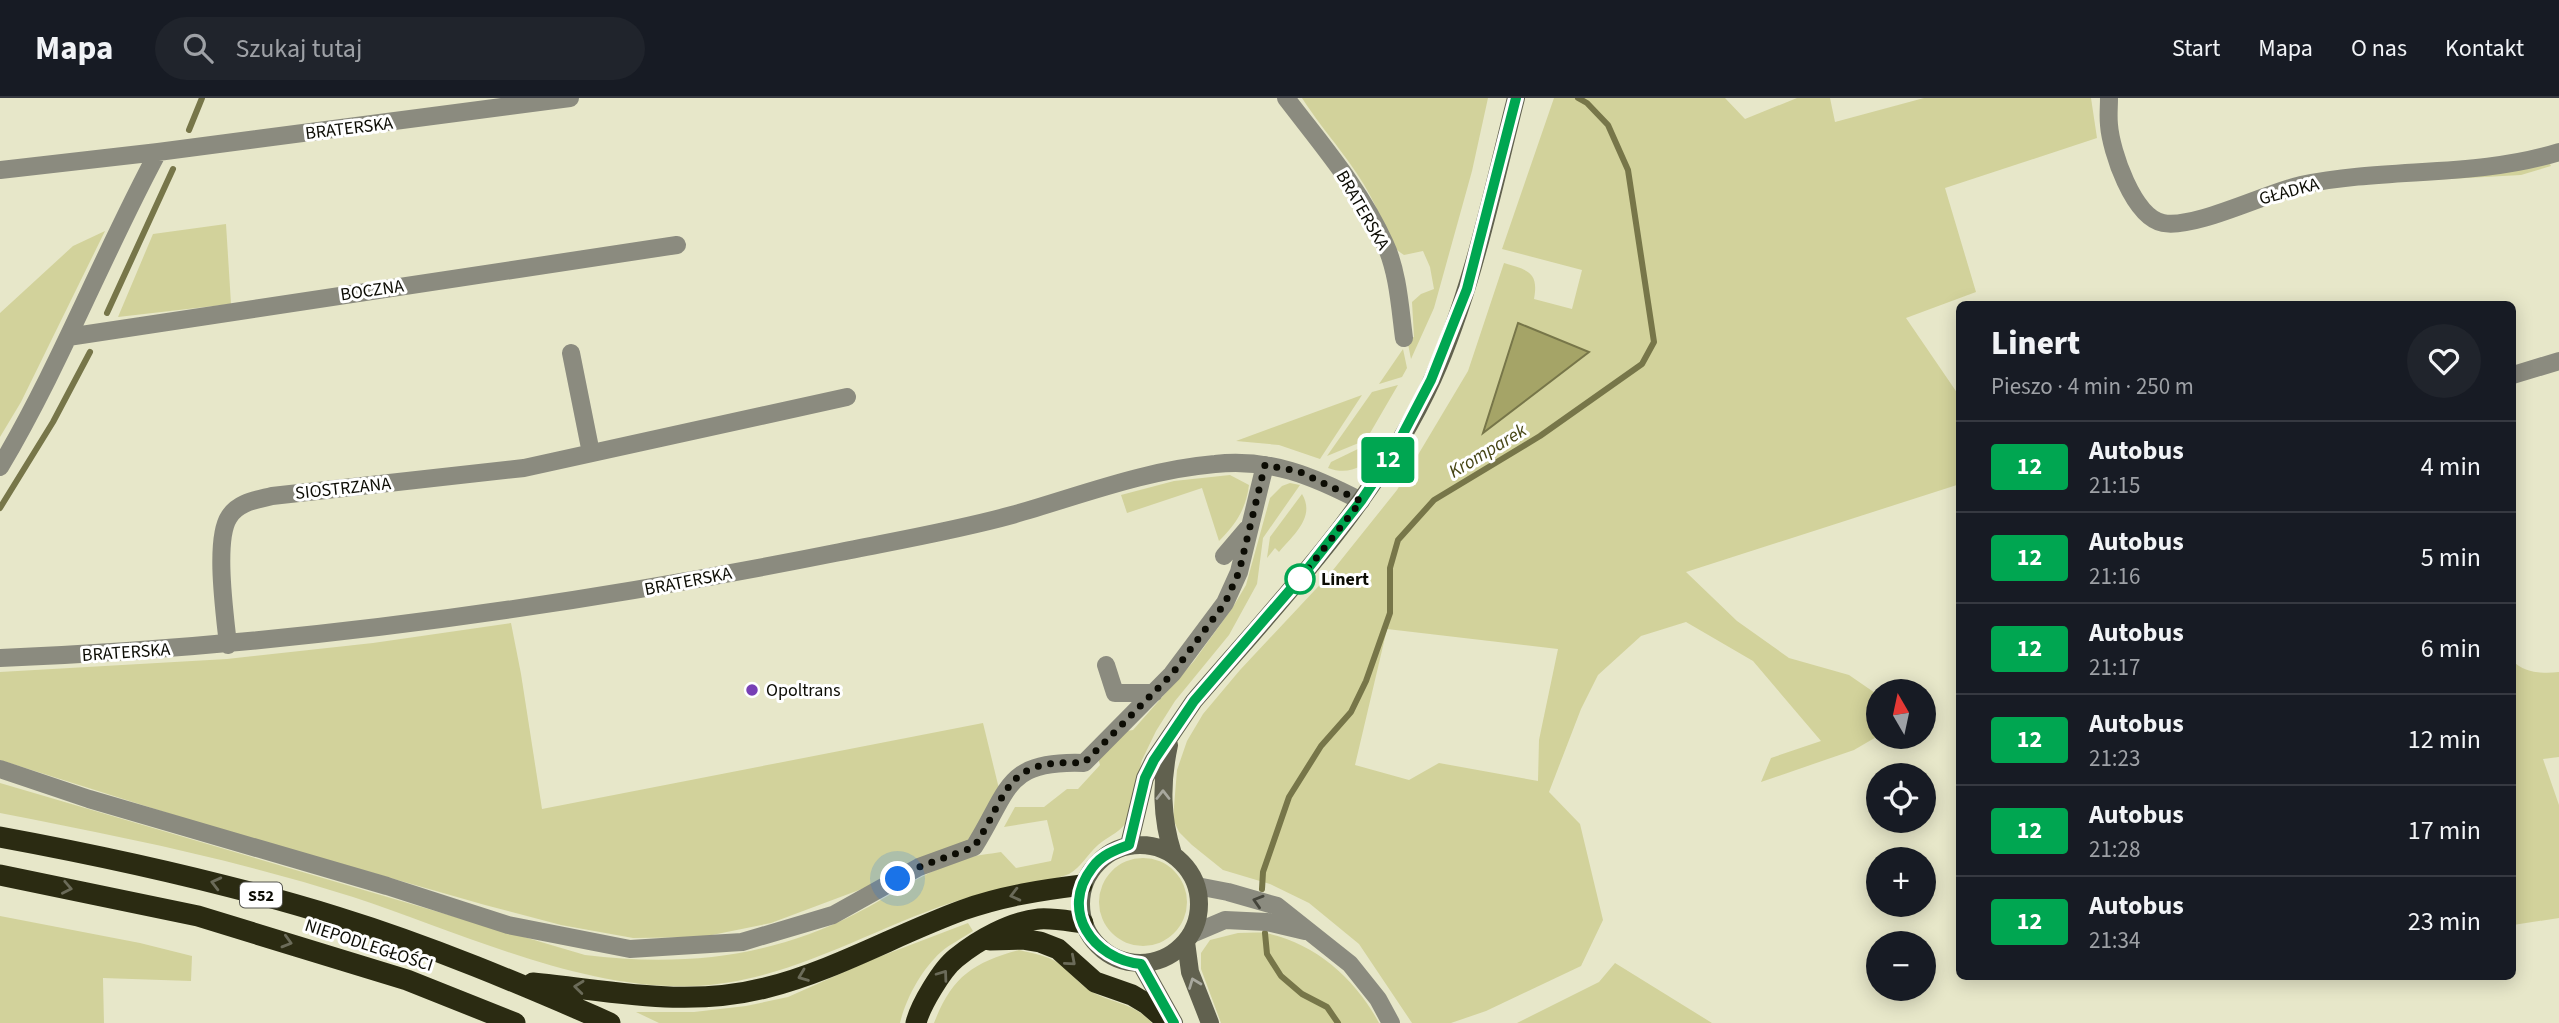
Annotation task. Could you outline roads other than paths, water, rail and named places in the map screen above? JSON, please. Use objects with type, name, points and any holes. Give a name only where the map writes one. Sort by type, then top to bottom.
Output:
[{"type":"highway","name":"NIEPODLEGŁOŚCI","points":[[0,837],[160,869],[230,887],[337,917],[514,981]]},
{"type":"highway","name":"NIEPODLEGŁOŚCI","points":[[0,875],[224,923],[407,980],[515,1023]]},
{"type":"highway","points":[[514,981],[663,999],[725,996],[794,979],[964,910],[1027,892],[1082,885]]},
{"type":"highway","points":[[916,1023],[934,987],[954,960],[984,940],[1020,922],[1041,919],[1083,923]]},
{"type":"highway","points":[[984,940],[1022,939],[1058,949],[1095,982],[1132,995],[1172,1023]]},
{"type":"highway","name":"S52","points":[[514,981],[610,1023]]},
{"type":"street","name":"BRATERSKA","points":[[0,170],[158,152],[529,101],[570,98]]},
{"type":"street","name":"BRATERSKA","points":[[1286,98],[1331,156],[1386,245],[1404,338]]},
{"type":"street","points":[[1129,845],[1145,778],[1171,735],[1194,701],[1302,576],[1361,501],[1393,453],[1431,380],[1467,289],[1516,98]]},
{"type":"street","name":"GŁADKA","points":[[2109,98],[2113,150],[2129,190],[2147,214],[2162,223],[2191,221],[2298,186],[2335,179],[2504,165],[2559,152]]},
{"type":"street","points":[[0,467],[20,433],[158,152]]},
{"type":"street","name":"BOCZNA","points":[[68,337],[677,245]]},
{"type":"street","points":[[570,353],[592,453]]},
{"type":"street","points":[[2516,374],[2559,362]]},
{"type":"street","name":"SIOSTRZANA","points":[[228,645],[221,539],[230,516],[246,502],[272,496],[524,468],[846,397]]},
{"type":"street","name":"BRATERSKA","points":[[0,659],[228,645],[431,621],[649,589],[986,522],[1167,471],[1218,463],[1265,465],[1298,471],[1361,501]]},
{"type":"street","points":[[0,769],[89,799],[387,886],[508,925],[630,949],[741,942],[833,915],[919,867],[974,847],[1004,790],[1024,772],[1054,762],[1084,763],[1180,664],[1225,603],[1239,572],[1265,465]]},
{"type":"street","points":[[1224,556],[1249,527]]},
{"type":"street","points":[[1106,665],[1115,693],[1154,693]]},
{"type":"street","points":[[1171,735],[1163,773],[1162,800],[1165,831],[1172,854]]},
{"type":"street","points":[[1210,1023],[1190,972],[1189,938],[1198,919],[1200,903],[1197,886],[1188,868],[1172,854],[1153,846],[1129,845],[1107,854],[1092,867],[1082,885],[1079,904],[1083,923],[1089,937],[1111,957],[1126,962],[1141,964],[1166,958],[1189,938],[1225,920],[1267,922],[1312,932]]},
{"type":"street","points":[[1197,886],[1277,906],[1350,964],[1378,999],[1391,1023]]},
{"type":"street","points":[[1141,964],[1172,1023]]},
{"type":"waterway","points":[[189,130],[202,98]]},
{"type":"waterway","name":"Kromparek","points":[[1262,889],[1263,872],[1289,797],[1321,746],[1351,712],[1366,681],[1390,613],[1390,568],[1398,540],[1434,500],[1540,436],[1642,364],[1654,342],[1628,170],[1608,125],[1587,103],[1578,98]]},
{"type":"waterway","points":[[107,313],[173,169]]},
{"type":"waterway","points":[[0,508],[53,422],[90,352]]},
{"type":"waterway","name":"Kromparek","points":[[1265,933],[1267,954],[1281,976],[1302,994],[1327,1007],[1338,1023]]},
{"type":"place","name":"Linert","points":[[1300,579]]},
{"type":"place","name":"Opoltrans","points":[[752,690]]}]
